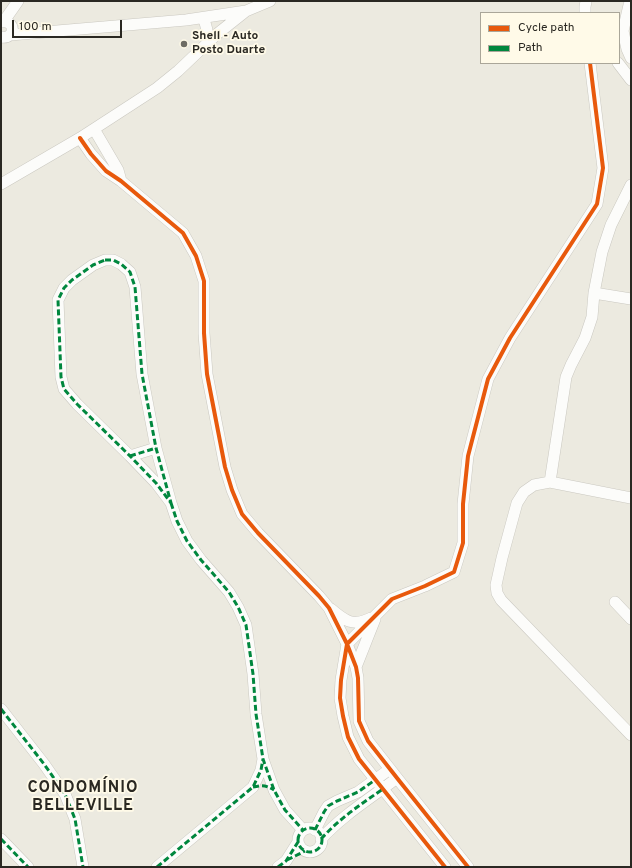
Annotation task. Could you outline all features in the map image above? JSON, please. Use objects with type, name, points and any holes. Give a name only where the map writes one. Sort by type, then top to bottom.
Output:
[{"type":"street","points":[[6,36],[13,29],[8,22],[2,21],[18,1]]},
{"type":"street","points":[[6,36],[203,18],[246,10],[270,1]]},
{"type":"street","points":[[585,12],[584,7],[586,1]]},
{"type":"street","points":[[631,1],[623,31],[627,49],[631,58]]},
{"type":"street","points":[[1,184],[80,138],[157,88],[246,10]]},
{"type":"street","points":[[203,18],[207,29],[208,42]]},
{"type":"street","points":[[445,867],[359,759],[348,737],[342,716],[340,698],[341,680],[347,644],[392,599],[425,586],[454,572],[463,542],[463,504],[468,456],[488,379],[510,338],[597,204],[603,168],[590,64]]},
{"type":"street","points":[[619,64],[631,80]]},
{"type":"street","points":[[94,129],[118,170],[121,181]]},
{"type":"street","points":[[80,138],[98,163],[106,171],[121,181],[183,233],[196,256],[204,281],[204,333],[207,374],[225,467],[232,490],[242,514],[258,533],[338,616],[354,623],[363,622],[376,614]]},
{"type":"street","points":[[550,482],[566,377],[585,338],[592,317],[594,293],[602,252],[611,225],[631,186]]},
{"type":"street","points":[[171,503],[156,483],[77,404],[64,389],[61,377],[58,300],[64,288],[72,280],[93,265],[105,260],[113,260],[121,264],[130,272],[135,287],[142,374],[156,448],[171,503],[186,541],[229,592],[246,625],[253,674],[256,714],[263,759],[274,790],[285,810],[303,830]]},
{"type":"street","points":[[594,293],[631,299]]},
{"type":"street","points":[[130,456],[156,448]]},
{"type":"street","points":[[631,498],[550,482],[534,485],[524,492],[517,503],[496,585],[497,592],[501,600],[631,735]]},
{"type":"street","points":[[615,602],[631,619]]},
{"type":"street","points":[[329,608],[347,644],[356,667],[358,678],[359,721],[368,741],[468,867]]},
{"type":"street","points":[[356,667],[376,614]]},
{"type":"street","points":[[1,709],[44,764],[65,794],[75,819],[83,867]]},
{"type":"street","points":[[157,867],[253,787],[261,770],[263,759]]},
{"type":"street","points":[[282,864],[306,851],[317,850],[319,847],[318,835],[324,812],[328,806],[358,792],[375,780],[393,774]]},
{"type":"street","points":[[318,835],[333,827],[382,789],[393,774]]},
{"type":"street","points":[[253,787],[263,785],[274,790]]},
{"type":"street","points":[[282,864],[294,849],[303,830],[311,829],[318,835]]},
{"type":"street","points":[[1,839],[28,867]]},
{"type":"street","points":[[298,842],[301,848],[306,851]]},
{"type":"marked path","points":[[105,260],[113,260],[121,264],[130,272],[135,287],[142,374],[156,448],[171,503],[156,483],[77,404],[64,389],[61,377],[58,300],[64,288],[72,280],[93,265],[105,260]]},
{"type":"marked path","points":[[130,456],[156,448]]},
{"type":"marked path","points":[[171,503],[177,521],[187,541],[201,560],[229,592],[246,625],[253,674],[256,714],[263,759],[274,790],[285,810],[303,830]]},
{"type":"marked path","points":[[1,709],[44,764],[65,794],[75,819],[83,867]]},
{"type":"marked path","points":[[157,867],[253,787],[261,770],[263,759]]},
{"type":"marked path","points":[[315,830],[328,806],[358,792],[375,780]]},
{"type":"marked path","points":[[253,787],[264,786],[274,790]]},
{"type":"marked path","points":[[321,839],[343,818],[383,789]]},
{"type":"marked path","points":[[310,828],[318,832],[322,840],[318,848],[310,852],[302,848],[298,840],[302,832],[310,828]]},
{"type":"marked path","points":[[1,839],[28,867]]},
{"type":"marked path","points":[[278,867],[286,861],[298,842]]},
{"type":"marked path","points":[[287,860],[305,851]]},
{"type":"cycle path","points":[[445,867],[359,759],[348,737],[340,698],[341,680],[347,644],[392,599],[425,586],[454,572],[463,543],[463,504],[468,456],[488,379],[510,338],[597,204],[603,168],[590,64]]},
{"type":"cycle path","points":[[80,138],[91,154],[106,171],[121,181],[183,233],[196,256],[204,281],[204,333],[207,374],[225,467],[232,490],[242,514],[329,608],[347,644],[356,667],[358,678],[359,721],[368,741],[468,867]]},
{"type":"place","name":"Shell - Auto Posto Duarte","points":[[184,44]]},
{"type":"district","name":"CONDOMÍNIO BELLEVILLE","points":[[83,798]]}]
